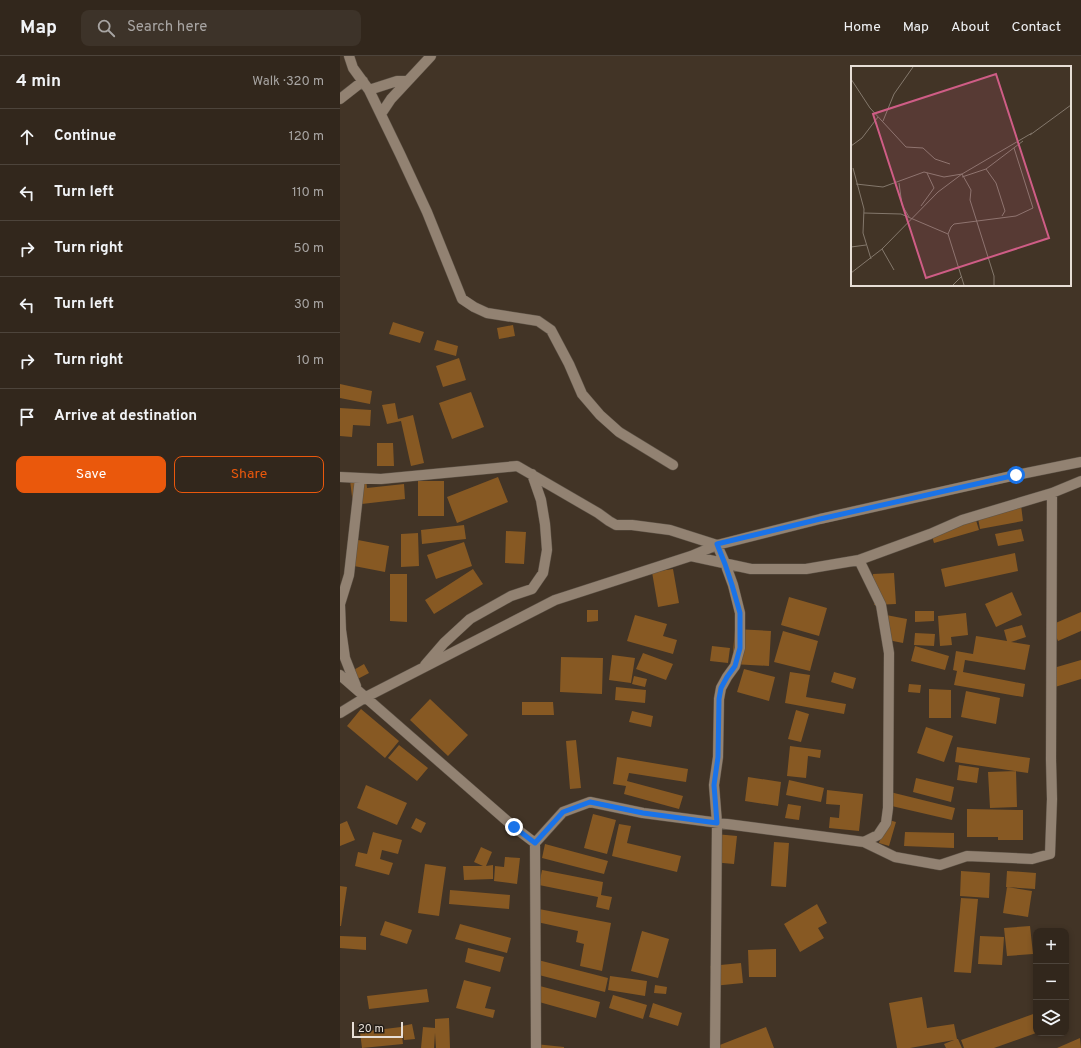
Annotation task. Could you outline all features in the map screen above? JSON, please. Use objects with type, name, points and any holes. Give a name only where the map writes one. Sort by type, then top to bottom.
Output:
[{"type":"street","points":[[349,56],[353,68],[370,90],[427,212],[462,299],[487,313],[538,321],[551,330],[569,364],[582,394],[600,415],[619,432],[673,465]]},
{"type":"street","points":[[380,114],[391,99],[431,56]]},
{"type":"street","points":[[340,99],[363,81]]},
{"type":"street","points":[[370,90],[397,81],[407,81]]},
{"type":"street","points":[[340,713],[366,697],[555,600],[691,556],[717,544],[820,519],[1081,462]]},
{"type":"street","points":[[340,477],[381,479],[517,466],[616,525],[632,525],[670,530],[717,544]]},
{"type":"street","points":[[422,669],[444,643],[470,619],[511,596],[532,589],[543,573],[546,550],[545,524],[541,500],[532,474]]},
{"type":"street","points":[[356,688],[345,658],[341,630],[340,604],[350,575],[360,478]]},
{"type":"street","points":[[691,556],[751,569],[806,569],[859,560],[930,534],[962,520],[1052,493],[1081,481]]},
{"type":"street","points":[[536,1048],[535,843],[563,812],[590,802],[643,813],[864,842],[895,857],[940,865],[967,856],[1032,859],[1050,854],[1052,799],[1052,493]]},
{"type":"street","points":[[715,1048],[717,823],[714,785],[718,757],[719,699],[721,688],[735,666],[740,648],[740,613],[725,564],[717,544]]},
{"type":"street","points":[[859,560],[881,605],[889,653],[888,808],[886,823],[878,835],[864,842]]},
{"type":"street","points":[[340,675],[514,827],[535,843]]},
{"type":"building","points":[[393,322],[424,332],[420,343],[389,334]]},
{"type":"building","points":[[513,325],[515,336],[499,339],[497,328]]},
{"type":"building","points":[[437,340],[458,346],[456,356],[434,350]]},
{"type":"building","points":[[459,358],[466,380],[443,387],[436,366]]},
{"type":"building","points":[[340,384],[372,391],[370,404],[340,398]]},
{"type":"building","points":[[471,392],[484,427],[452,439],[439,403]]},
{"type":"building","points":[[395,403],[398,419],[413,415],[424,463],[411,466],[401,421],[387,424],[382,405]]},
{"type":"building","points":[[340,408],[371,410],[370,426],[353,425],[352,437],[340,436]]},
{"type":"building","points":[[377,443],[393,443],[394,466],[377,466]]},
{"type":"building","points":[[498,477],[508,502],[457,523],[447,497]]},
{"type":"building","points":[[366,479],[367,488],[404,484],[405,499],[353,505],[350,480]]},
{"type":"building","points":[[418,481],[444,481],[444,516],[418,516]]},
{"type":"building","points":[[1021,505],[1023,521],[980,529],[977,513]]},
{"type":"building","points":[[975,517],[979,530],[934,543],[930,530]]},
{"type":"building","points":[[464,525],[466,539],[422,544],[421,530]]},
{"type":"building","points":[[1021,529],[1024,541],[998,546],[995,534]]},
{"type":"building","points":[[506,531],[526,532],[524,564],[505,563]]},
{"type":"building","points":[[418,533],[419,566],[401,567],[401,534]]},
{"type":"building","points":[[358,540],[389,546],[385,572],[354,566]]},
{"type":"building","points":[[464,542],[472,566],[436,579],[427,555]]},
{"type":"building","points":[[1015,553],[1018,571],[945,587],[941,569]]},
{"type":"building","points":[[473,569],[483,584],[434,614],[425,600]]},
{"type":"building","points":[[673,569],[679,603],[658,607],[652,572]]},
{"type":"building","points":[[894,573],[896,604],[874,605],[873,574]]},
{"type":"building","points":[[390,574],[407,574],[407,622],[390,621]]},
{"type":"building","points":[[1012,592],[1022,615],[996,627],[985,604]]},
{"type":"building","points":[[789,597],[827,608],[819,636],[781,625]]},
{"type":"building","points":[[587,610],[598,610],[598,621],[587,622]]},
{"type":"building","points":[[915,611],[934,611],[934,621],[915,622]]},
{"type":"building","points":[[1081,612],[1081,631],[1058,641],[1051,625]]},
{"type":"building","points":[[966,613],[968,635],[951,637],[952,645],[940,646],[938,616]]},
{"type":"building","points":[[635,615],[667,624],[663,636],[677,640],[673,654],[627,641]]},
{"type":"building","points":[[886,615],[907,619],[903,643],[883,639]]},
{"type":"building","points":[[1022,625],[1026,637],[1011,642],[1030,645],[1025,670],[965,660],[963,672],[1025,684],[1023,697],[954,685],[957,671],[953,670],[956,651],[973,654],[976,636],[1007,641],[1004,630]]},
{"type":"building","points":[[735,629],[771,631],[769,666],[732,664]]},
{"type":"building","points":[[783,631],[818,641],[810,671],[774,662]]},
{"type":"building","points":[[915,633],[935,634],[934,646],[914,645]]},
{"type":"building","points":[[712,646],[730,648],[728,663],[710,661]]},
{"type":"building","points":[[915,646],[949,656],[945,670],[911,661]]},
{"type":"building","points":[[643,653],[673,664],[666,680],[636,669]]},
{"type":"building","points":[[612,655],[635,658],[631,683],[609,680]]},
{"type":"building","points":[[561,657],[603,658],[602,694],[560,692]]},
{"type":"building","points":[[1081,660],[1081,679],[1055,687],[1050,669]]},
{"type":"building","points":[[364,664],[369,673],[350,683],[345,675]]},
{"type":"building","points":[[744,669],[775,677],[769,701],[737,692]]},
{"type":"building","points":[[790,672],[810,675],[806,697],[846,704],[844,714],[785,703]]},
{"type":"building","points":[[834,672],[856,678],[853,689],[831,682]]},
{"type":"building","points":[[634,676],[647,679],[645,687],[632,684]]},
{"type":"building","points":[[909,684],[921,685],[920,693],[908,692]]},
{"type":"building","points":[[616,687],[646,690],[645,703],[615,700]]},
{"type":"building","points":[[929,689],[951,690],[951,718],[929,718]]},
{"type":"building","points":[[966,691],[1000,698],[996,724],[961,717]]},
{"type":"building","points":[[430,699],[468,735],[448,756],[410,720]]},
{"type":"building","points":[[522,702],[553,702],[554,715],[522,715]]},
{"type":"building","points":[[361,709],[399,741],[385,758],[347,726]]},
{"type":"building","points":[[796,710],[809,714],[801,742],[788,739]]},
{"type":"building","points":[[632,711],[653,716],[651,727],[629,722]]},
{"type":"building","points":[[926,727],[953,736],[944,762],[917,753]]},
{"type":"building","points":[[576,740],[581,788],[570,789],[566,741]]},
{"type":"building","points":[[399,745],[428,768],[417,781],[388,758]]},
{"type":"building","points":[[790,746],[821,750],[820,758],[808,756],[806,778],[787,776]]},
{"type":"building","points":[[957,747],[1030,758],[1028,773],[955,762]]},
{"type":"building","points":[[617,757],[688,769],[686,782],[629,773],[627,781],[683,796],[679,809],[624,794],[626,786],[613,784]]},
{"type":"building","points":[[959,765],[979,768],[977,783],[957,780]]},
{"type":"building","points":[[1016,771],[1017,807],[990,808],[988,772]]},
{"type":"building","points":[[748,777],[781,782],[778,806],[745,801]]},
{"type":"building","points":[[916,778],[954,787],[951,802],[913,792]]},
{"type":"building","points":[[789,780],[824,788],[821,802],[786,795]]},
{"type":"building","points":[[366,785],[407,803],[397,825],[357,808]]},
{"type":"building","points":[[827,790],[863,794],[859,831],[829,828],[830,817],[839,818],[840,805],[826,804]]},
{"type":"building","points":[[886,791],[955,808],[952,820],[883,804]]},
{"type":"building","points":[[788,804],[801,806],[799,820],[785,818]]},
{"type":"building","points":[[967,809],[1023,810],[1023,840],[998,840],[998,837],[967,837]]},
{"type":"building","points":[[593,814],[616,820],[607,854],[584,848]]},
{"type":"building","points":[[416,818],[426,823],[421,833],[411,828]]},
{"type":"building","points":[[885,819],[896,822],[889,846],[879,843]]},
{"type":"building","points":[[347,821],[355,840],[340,846],[340,824]]},
{"type":"building","points":[[619,824],[631,826],[627,843],[681,856],[677,872],[612,856]]},
{"type":"building","points":[[373,832],[402,840],[398,854],[382,850],[380,859],[393,863],[389,875],[355,866],[358,852],[367,854]]},
{"type":"building","points":[[905,832],[954,833],[954,848],[904,846]]},
{"type":"building","points":[[715,834],[737,836],[734,864],[712,862]]},
{"type":"building","points":[[774,842],[789,843],[786,887],[771,886]]},
{"type":"building","points":[[545,844],[608,861],[604,874],[542,858]]},
{"type":"building","points":[[481,847],[492,852],[486,866],[493,865],[493,879],[464,880],[463,866],[483,866],[474,862]]},
{"type":"building","points":[[505,857],[520,858],[517,884],[494,881],[495,866],[504,867]]},
{"type":"building","points":[[425,864],[446,867],[439,916],[418,913]]},
{"type":"building","points":[[542,870],[603,882],[601,895],[612,897],[609,910],[596,907],[598,897],[539,885]]},
{"type":"building","points":[[961,871],[990,873],[989,898],[960,896]]},
{"type":"building","points":[[1007,871],[1036,873],[1035,889],[1006,887]]},
{"type":"building","points":[[340,886],[347,887],[341,926],[340,926]]},
{"type":"building","points":[[1007,887],[1032,891],[1028,917],[1003,913]]},
{"type":"building","points":[[450,890],[510,895],[509,909],[449,904]]},
{"type":"building","points":[[961,898],[978,899],[971,973],[954,972]]},
{"type":"building","points":[[817,904],[827,923],[818,928],[824,938],[800,952],[784,924]]},
{"type":"building","points":[[539,909],[611,923],[602,971],[580,966],[584,944],[576,942],[578,931],[537,922]]},
{"type":"building","points":[[385,921],[412,930],[407,944],[380,935]]},
{"type":"building","points":[[460,924],[511,938],[507,953],[455,939]]},
{"type":"building","points":[[1030,926],[1033,954],[1007,956],[1004,928]]},
{"type":"building","points":[[642,931],[669,939],[658,978],[631,971]]},
{"type":"building","points":[[340,936],[366,937],[366,950],[340,948]]},
{"type":"building","points":[[980,936],[1004,937],[1002,965],[978,964]]},
{"type":"building","points":[[468,948],[504,957],[500,972],[465,962]]},
{"type":"building","points":[[776,949],[776,977],[749,977],[748,950]]},
{"type":"building","points":[[538,960],[608,978],[605,992],[535,974]]},
{"type":"building","points":[[741,963],[743,983],[713,986],[710,966]]},
{"type":"building","points":[[610,976],[647,981],[645,996],[608,990]]},
{"type":"building","points":[[464,980],[491,987],[485,1008],[495,1010],[493,1018],[456,1008]]},
{"type":"building","points":[[536,985],[600,1002],[596,1018],[532,1000]]},
{"type":"building","points":[[655,985],[667,987],[666,994],[654,993]]},
{"type":"building","points":[[427,989],[429,1002],[369,1009],[367,996]]},
{"type":"building","points":[[613,995],[647,1005],[643,1019],[609,1008]]},
{"type":"building","points":[[922,997],[927,1028],[954,1024],[957,1039],[962,1048],[946,1048],[944,1044],[954,1040],[910,1048],[897,1048],[889,1003]]},
{"type":"building","points":[[653,1003],[682,1013],[678,1026],[649,1017]]},
{"type":"building","points":[[1033,1014],[1033,1034],[994,1048],[964,1048],[961,1040]]},
{"type":"building","points":[[449,1018],[450,1048],[436,1048],[435,1033],[434,1048],[421,1048],[423,1027],[435,1028],[435,1019]]},
{"type":"building","points":[[412,1024],[415,1039],[404,1040],[402,1026]]},
{"type":"building","points":[[401,1027],[403,1044],[362,1048],[360,1032]]},
{"type":"building","points":[[766,1027],[774,1048],[712,1048]]},
{"type":"building","points":[[1080,1038],[1081,1048],[1057,1048]]},
{"type":"building","points":[[535,1044],[564,1047],[564,1048],[535,1048]]},
{"type":"route","points":[[514,827],[535,843],[563,812],[590,802],[643,813],[717,823],[714,785],[718,757],[719,699],[721,688],[735,666],[740,648],[740,613],[725,564],[717,544],[1016,475]]}]
